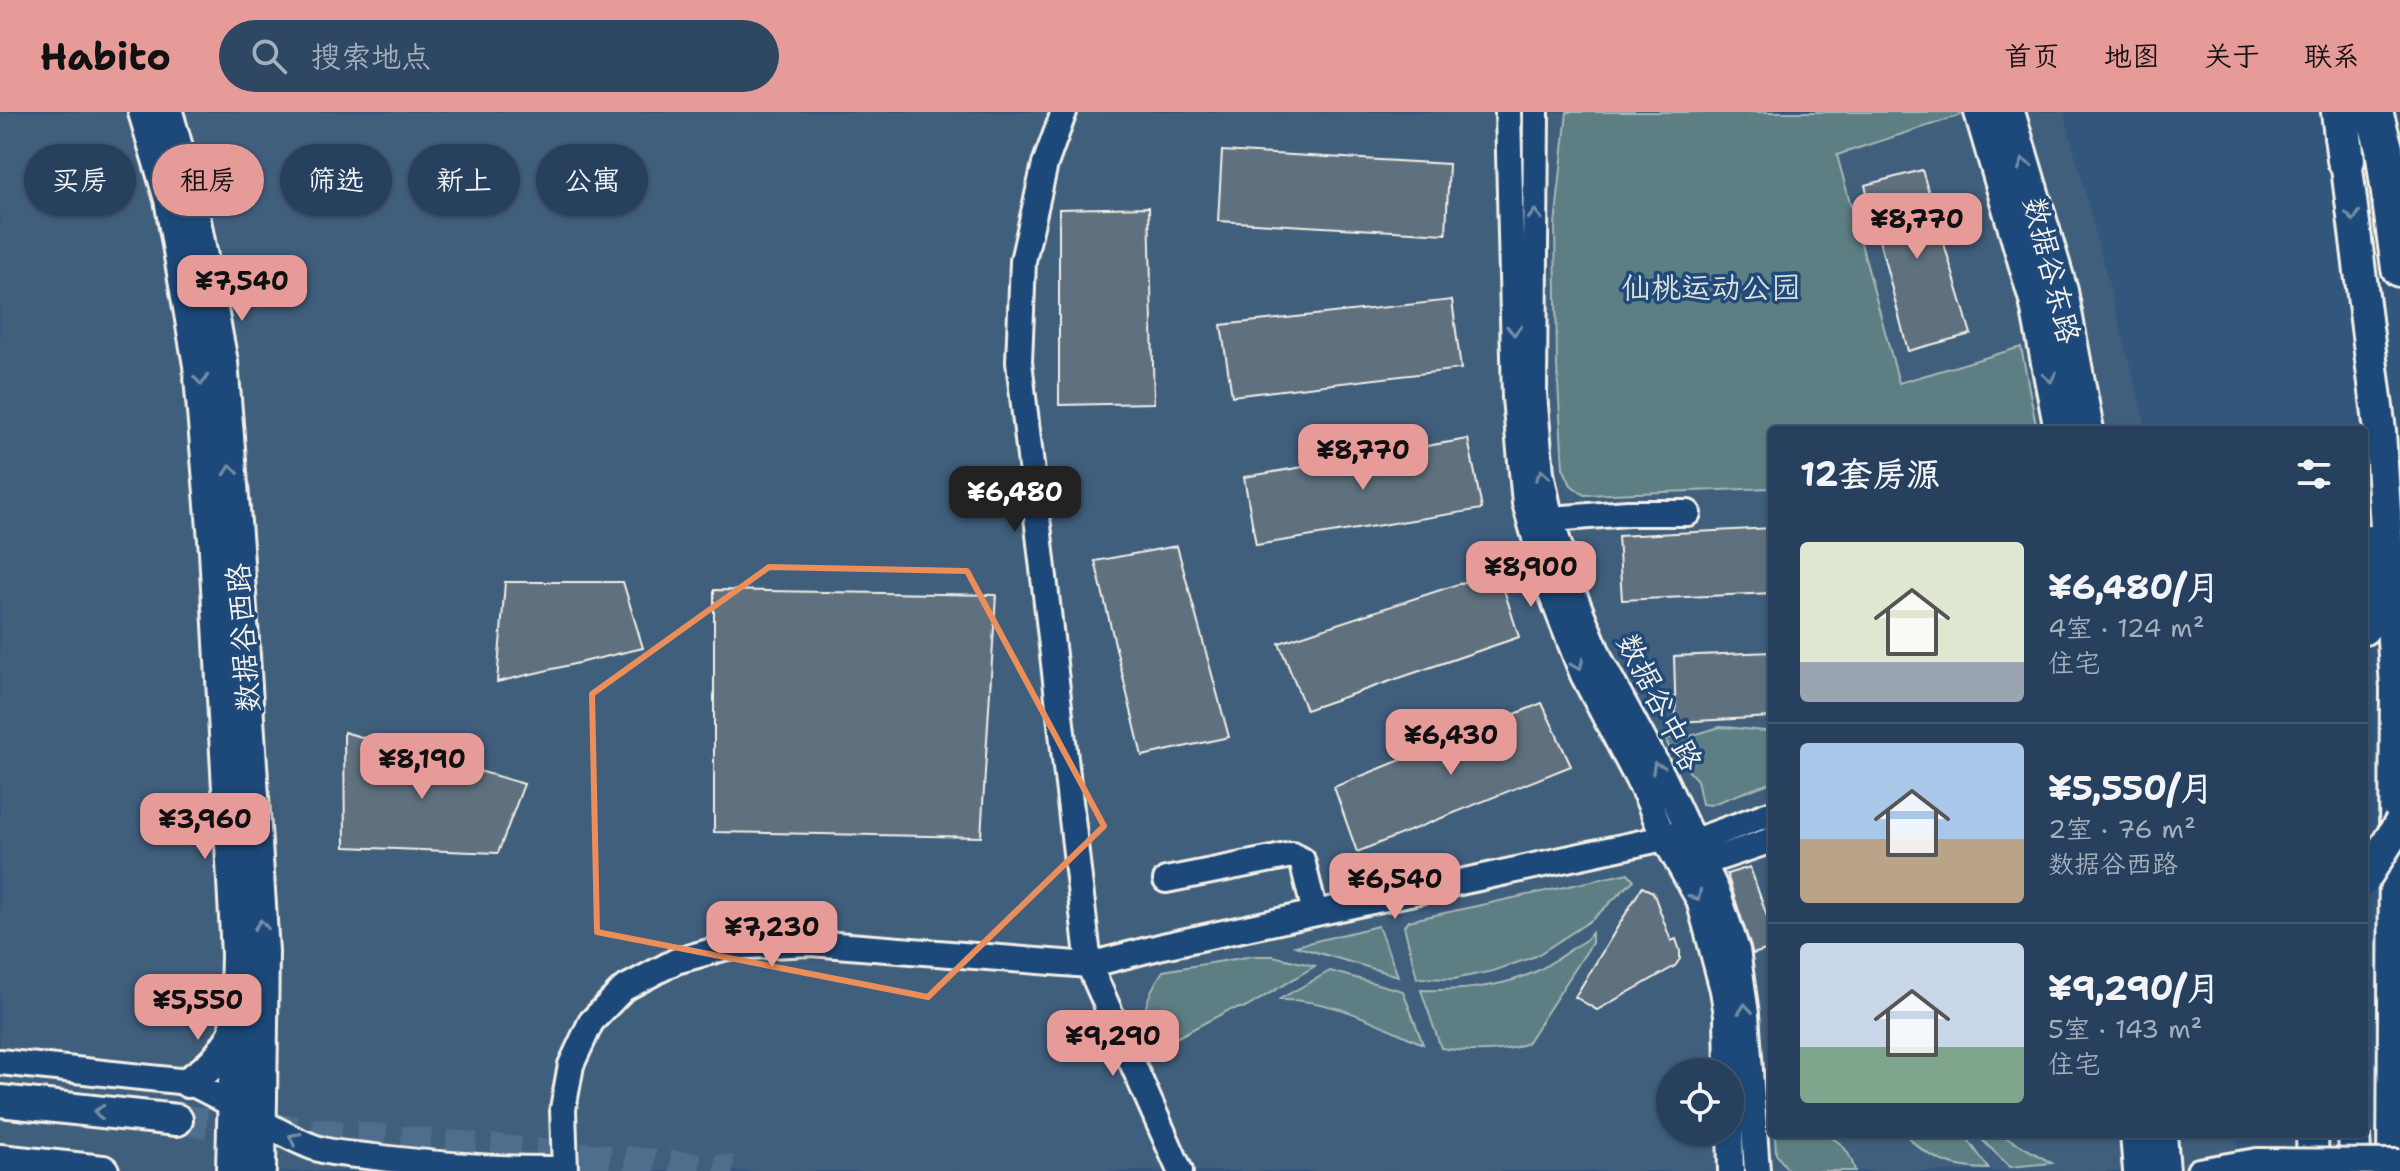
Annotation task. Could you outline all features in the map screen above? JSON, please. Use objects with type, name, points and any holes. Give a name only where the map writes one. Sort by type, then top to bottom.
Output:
[{"type":"highway","points":[[2340,112],[2346,160]]},
{"type":"highway","points":[[2374,112],[2384,148],[2400,268]]},
{"type":"main road","name":"数据谷西路","points":[[144,112],[170,199],[199,365],[226,549],[263,952],[260,1171]]},
{"type":"main road","name":"数据谷西路","points":[[167,112],[190,194],[222,362],[237,954],[232,1171]]},
{"type":"main road","name":"数据谷东路","points":[[1980,112],[2035,300],[2059,426]]},
{"type":"main road","name":"数据谷东路","points":[[2009,112],[2062,291],[2087,426]]},
{"type":"main road","points":[[2333,112],[2346,160],[2380,431],[2396,688],[2393,1171]]},
{"type":"main road","points":[[2368,580],[2380,431]]},
{"type":"main road","points":[[2368,874],[2400,823]]},
{"type":"main road","points":[[177,1080],[208,1070],[220,1058],[236,1031]]},
{"type":"main road","points":[[0,1101],[177,1120]]},
{"type":"main road","points":[[2136,1138],[2139,1171]]},
{"type":"main road","points":[[2161,1138],[2164,1171]]},
{"type":"main road","points":[[2312,1138],[2313,1171]]},
{"type":"main road","points":[[2354,1138],[2356,1171]]},
{"type":"main road","points":[[0,1160],[103,1171]]},
{"type":"street","points":[[1064,112],[1045,164],[1023,261],[1019,362],[1089,965],[1180,1171]]},
{"type":"street","name":"数据谷中路","points":[[1508,112],[1515,398],[1525,503],[1563,629],[1583,675],[1646,795],[1686,843],[1718,894],[1737,950],[1743,981],[1757,1171]]},
{"type":"street","name":"数据谷中路","points":[[1536,112],[1534,394],[1541,473],[1574,595],[1601,661],[1663,776],[1686,843],[1727,1015],[1728,1058]]},
{"type":"street","points":[[1551,519],[1628,513],[1688,513]]},
{"type":"street","points":[[0,1062],[177,1080],[234,1105],[308,1146],[329,1151],[435,1165],[564,1170],[563,1109],[571,1065],[591,1022],[623,989],[676,961],[727,947],[811,943],[1089,965],[1315,913],[1768,826]]},
{"type":"street","points":[[1166,880],[1292,855],[1302,860],[1315,913]]},
{"type":"street","points":[[1730,1146],[1731,1171]]},
{"type":"street","points":[[2199,1171],[2244,1165],[2400,1162]]},
{"type":"highlighted area","points":[[769,567],[967,571],[1104,826],[928,997],[597,932],[592,694]]},
{"type":"shaded area","points":[[0,112],[2064,112],[2146,426],[1768,426],[1768,1138],[2237,1138],[2237,1171],[0,1171]]},
{"type":"green space","name":"仙桃运动公园","points":[[1567,112],[1960,112],[1961,115],[1837,155],[1899,383],[2021,347],[2036,426],[1768,426],[1768,488],[1584,495],[1571,485],[1563,468],[1557,366],[1555,225]]},
{"type":"green space","points":[[1720,727],[1768,731],[1768,783],[1710,805],[1702,804],[1697,780],[1671,752],[1666,740],[1678,734],[1687,737]]},
{"type":"green space","points":[[1628,873],[1634,880],[1593,919],[1536,956],[1493,971],[1454,979],[1417,978],[1404,926],[1408,921]]},
{"type":"green space","points":[[1378,926],[1398,976],[1295,946]]},
{"type":"green space","points":[[1592,933],[1592,943],[1527,1043],[1496,1050],[1441,1048],[1421,990],[1466,989],[1511,981],[1545,966]]},
{"type":"green space","points":[[1253,956],[1273,956],[1315,966],[1247,1007],[1229,1010],[1157,1048],[1146,1030],[1145,1010],[1163,971]]},
{"type":"green space","points":[[1330,971],[1403,991],[1423,1044],[1335,1008],[1298,1000],[1278,1000]]},
{"type":"green space","points":[[1775,1138],[1829,1138],[1843,1146],[1855,1171],[1789,1171],[1776,1154]]},
{"type":"green space","points":[[1909,1138],[1967,1138],[1989,1169],[1954,1165]]},
{"type":"green space","points":[[1980,1138],[2007,1138],[2052,1163],[2010,1167]]},
{"type":"building","points":[[1222,151],[1449,164],[1446,234],[1218,221]]},
{"type":"building","points":[[1922,170],[1971,334],[1908,351],[1865,185]]},
{"type":"building","points":[[1149,207],[1154,403],[1059,405],[1059,209]]},
{"type":"building","points":[[1452,300],[1461,369],[1232,396],[1221,325]]},
{"type":"building","points":[[1468,439],[1482,509],[1256,545],[1244,477]]},
{"type":"building","points":[[1768,528],[1768,593],[1622,600],[1618,536]]},
{"type":"building","points":[[1177,546],[1229,737],[1142,756],[1095,561]]},
{"type":"building","points":[[1498,571],[1519,637],[1306,710],[1279,643]]},
{"type":"building","points":[[505,582],[623,582],[643,648],[497,682]]},
{"type":"building","points":[[714,590],[996,595],[981,837],[714,832]]},
{"type":"building","points":[[1768,652],[1768,717],[1676,722],[1674,656]]},
{"type":"building","points":[[1542,703],[1571,766],[1357,852],[1334,787]]},
{"type":"building","points":[[344,732],[524,784],[498,853],[345,847]]},
{"type":"building","points":[[1750,867],[1768,919],[1768,949],[1753,954],[1727,874]]},
{"type":"building","points":[[1642,887],[1653,892],[1671,941],[1676,939],[1680,959],[1675,966],[1597,1010],[1575,997]]},
{"type":"tunnel","points":[[177,1120],[733,1171]]}]
